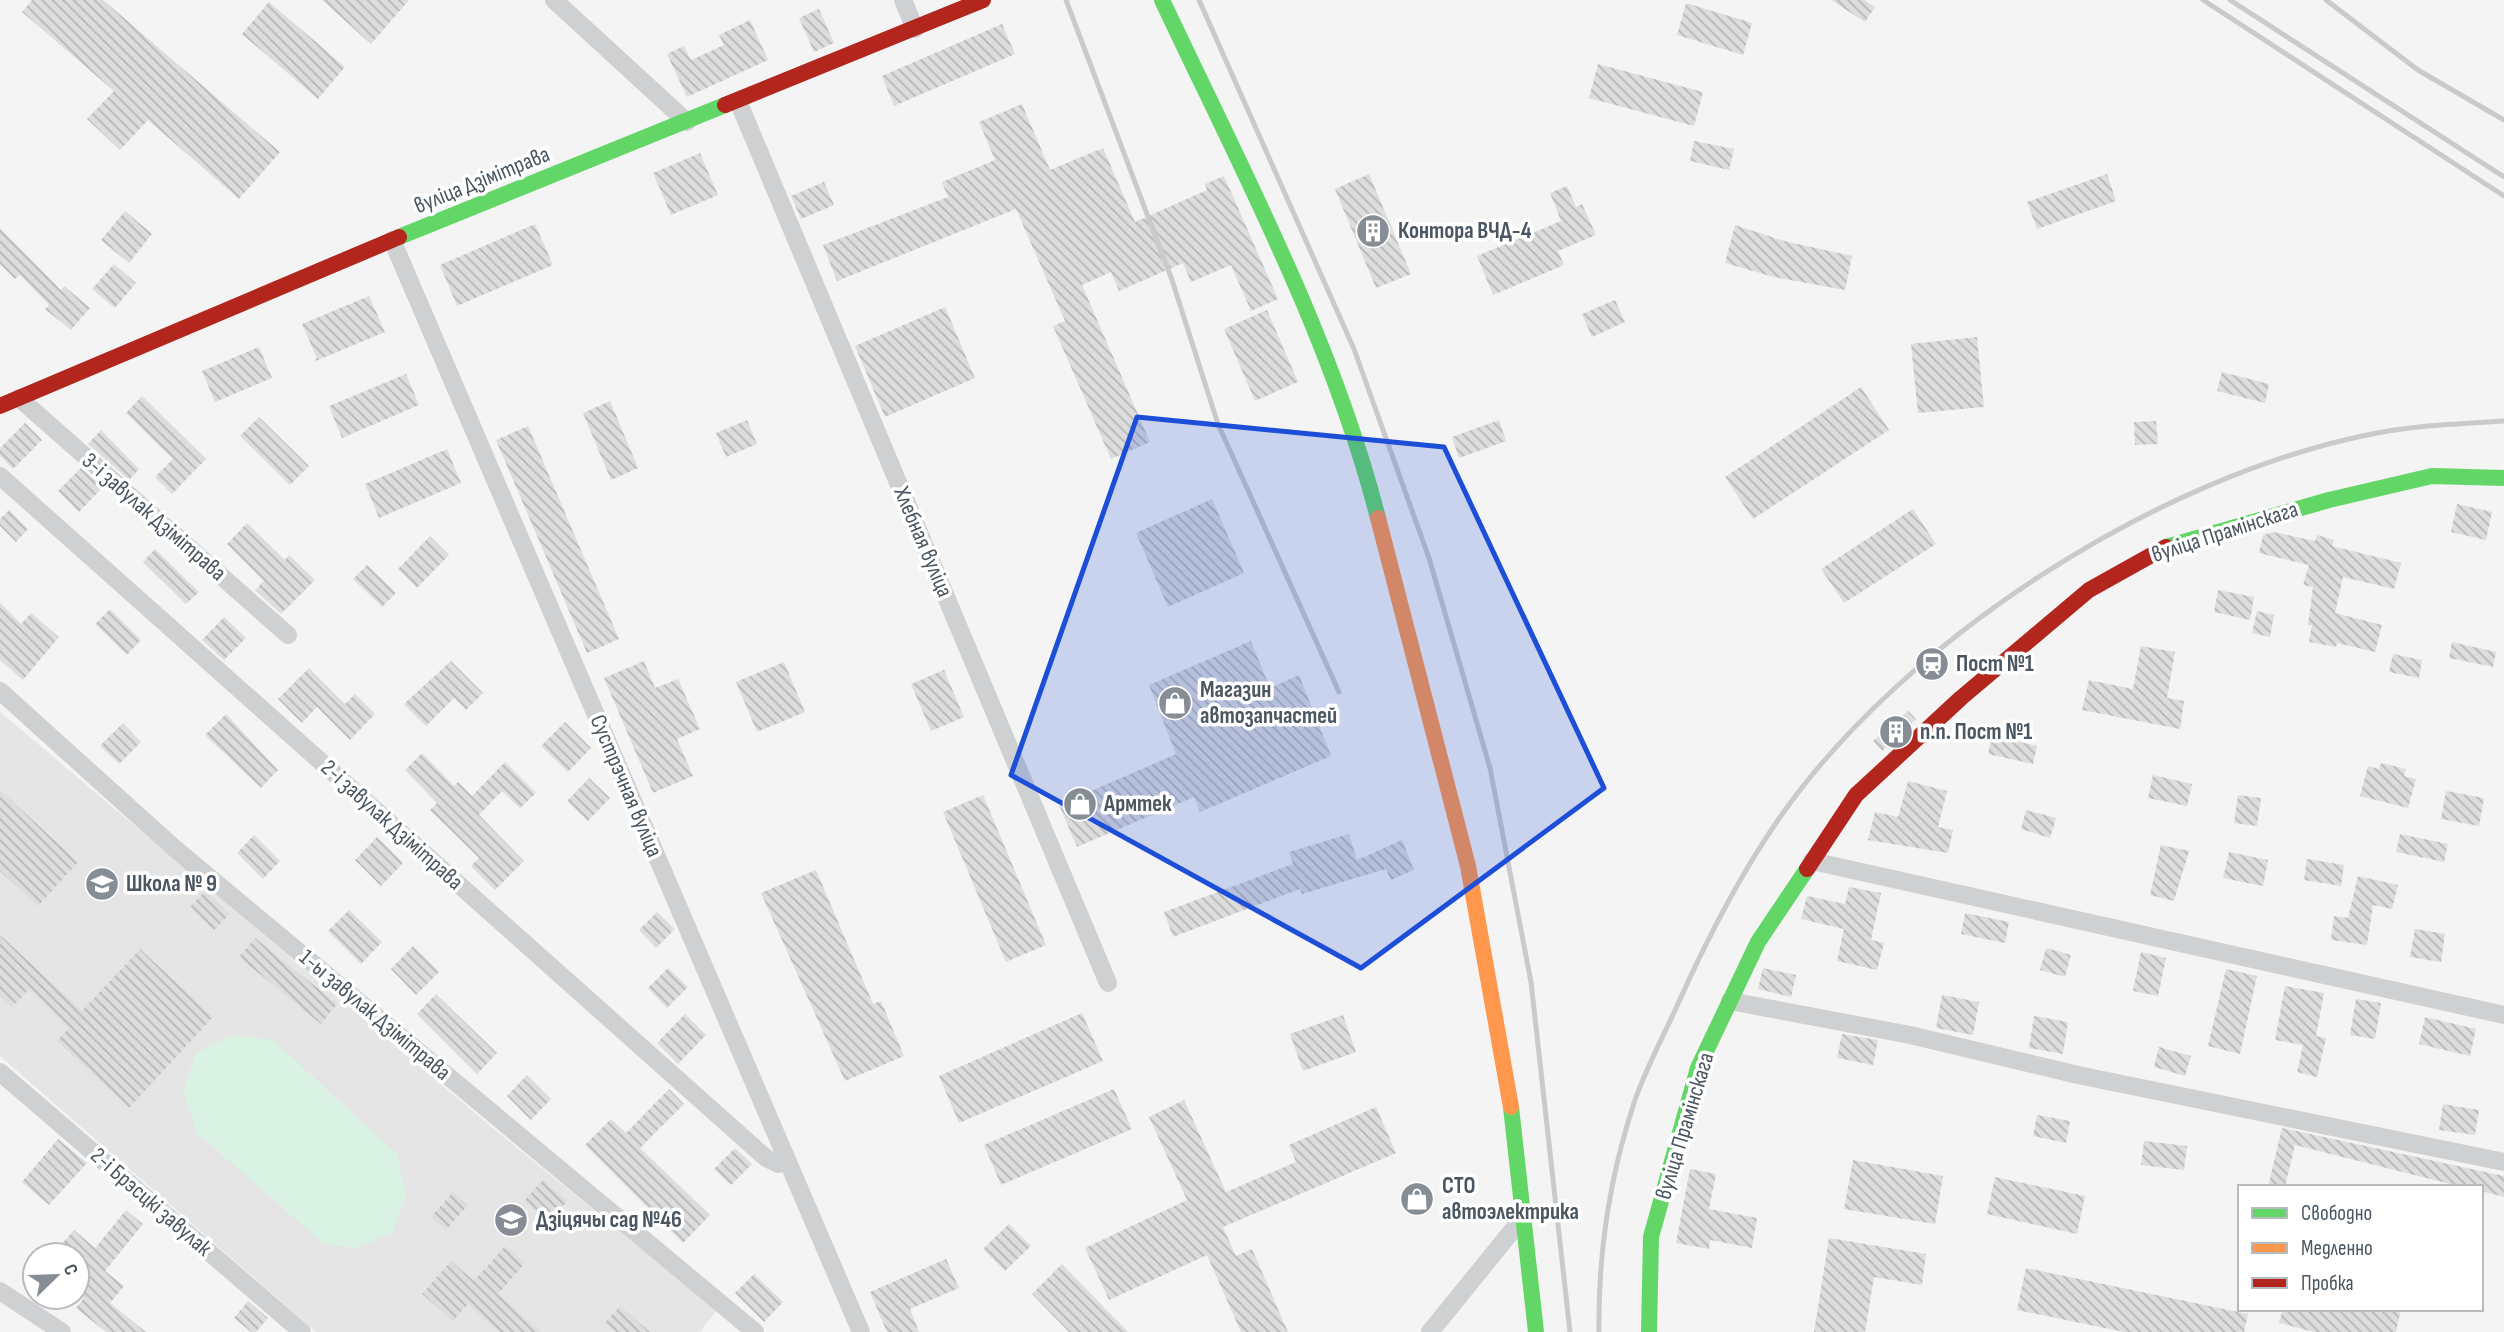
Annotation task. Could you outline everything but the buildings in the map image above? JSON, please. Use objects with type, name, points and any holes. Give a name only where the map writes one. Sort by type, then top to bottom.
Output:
[{"type":"street","points":[[554,0],[687,122]]},
{"type":"street","points":[[903,0],[915,29]]},
{"type":"street","name":"вуліца Дзімітрава","points":[[0,406],[392,240],[738,102],[984,0]]},
{"type":"street","points":[[1162,0],[1263,214],[1332,375],[1369,482],[1468,866],[1514,1127],[1536,1332]]},
{"type":"street","name":"Хлебная вуліца","points":[[738,102],[1108,983]]},
{"type":"street","name":"Сустрэчная вуліца","points":[[392,240],[861,1332]]},
{"type":"street","name":"3-і завулак Дзімітрава","points":[[19,398],[288,635]]},
{"type":"street","name":"2-і завулак Дзімітрава","points":[[0,476],[766,1158],[778,1164],[787,1161]]},
{"type":"street","name":"вуліца Прамінскага","points":[[1649,1332],[1651,1237],[1698,1068],[1758,942],[1856,796],[1961,698],[2089,590],[2156,550],[2329,500],[2432,476],[2504,478]]},
{"type":"street","name":"1-ы завулак Дзімітрава","points":[[0,691],[173,847],[755,1332]]},
{"type":"street","points":[[1812,861],[2504,1015]]},
{"type":"street","points":[[1730,1001],[1910,1035],[2078,1075],[2504,1162]]},
{"type":"street","name":"2-і Брэсцкі завулак","points":[[0,1072],[302,1332]]},
{"type":"street","points":[[1430,1332],[1525,1215]]},
{"type":"street","points":[[0,1291],[62,1332]]},
{"type":"highlighted area","points":[[1137,417],[1444,447],[1604,788],[1361,968],[1011,775]]},
{"type":"shaded area","name":"Школа № 9","points":[[0,712],[495,1130],[717,1310],[700,1332],[316,1332],[0,1056]]},
{"type":"green space","points":[[232,1035],[273,1040],[397,1154],[406,1196],[392,1233],[356,1248],[324,1244],[197,1133],[183,1091],[196,1053]]},
{"type":"railway","points":[[1066,0],[1172,280],[1218,424],[1339,692]]},
{"type":"railway","points":[[1199,0],[1354,349],[1429,558],[1490,768],[1531,982],[1570,1332]]},
{"type":"railway","points":[[2203,0],[2504,196]]},
{"type":"railway","points":[[2230,0],[2504,177]]},
{"type":"railway","points":[[2326,0],[2418,70],[2504,120]]},
{"type":"railway","points":[[1599,1332],[1603,1245],[1612,1187],[1638,1091],[1649,1066],[1711,934],[1763,842],[1831,753],[1894,689],[1966,628],[2044,574],[2126,525],[2210,485],[2294,454],[2377,433],[2425,426],[2504,421]]},
{"type":"traffic: fast","points":[[1162,0],[1253,190],[1310,319],[1359,451],[1378,518]]},
{"type":"traffic: fast","points":[[399,237],[725,105]]},
{"type":"traffic: fast","points":[[2166,547],[2329,500],[2432,476],[2504,478]]},
{"type":"traffic: fast","points":[[1649,1332],[1651,1237],[1698,1068],[1758,942],[1807,869]]},
{"type":"traffic: fast","points":[[1511,1107],[1536,1332]]},
{"type":"traffic: slow","points":[[1378,518],[1468,866],[1511,1107]]},
{"type":"traffic: jam","points":[[725,105],[983,0]]},
{"type":"traffic: jam","points":[[0,406],[399,237]]},
{"type":"traffic: jam","points":[[1807,869],[1856,795],[1961,698],[2089,590],[2166,547]]},
{"type":"place","name":"Контора ВЧД-4","points":[[1373,231]]},
{"type":"place","name":"Пост №1","points":[[1932,664]]},
{"type":"place","name":"Магазин автозапчастей","points":[[1175,703]]},
{"type":"place","name":"п.п. Пост №1","points":[[1896,732]]},
{"type":"place","name":"Армтек","points":[[1080,804]]},
{"type":"place","name":"Школа № 9","points":[[102,884]]},
{"type":"place","name":"СТО автоэлектрика","points":[[1417,1199]]},
{"type":"place","name":"Дзіцячы сад №46","points":[[511,1220]]}]
